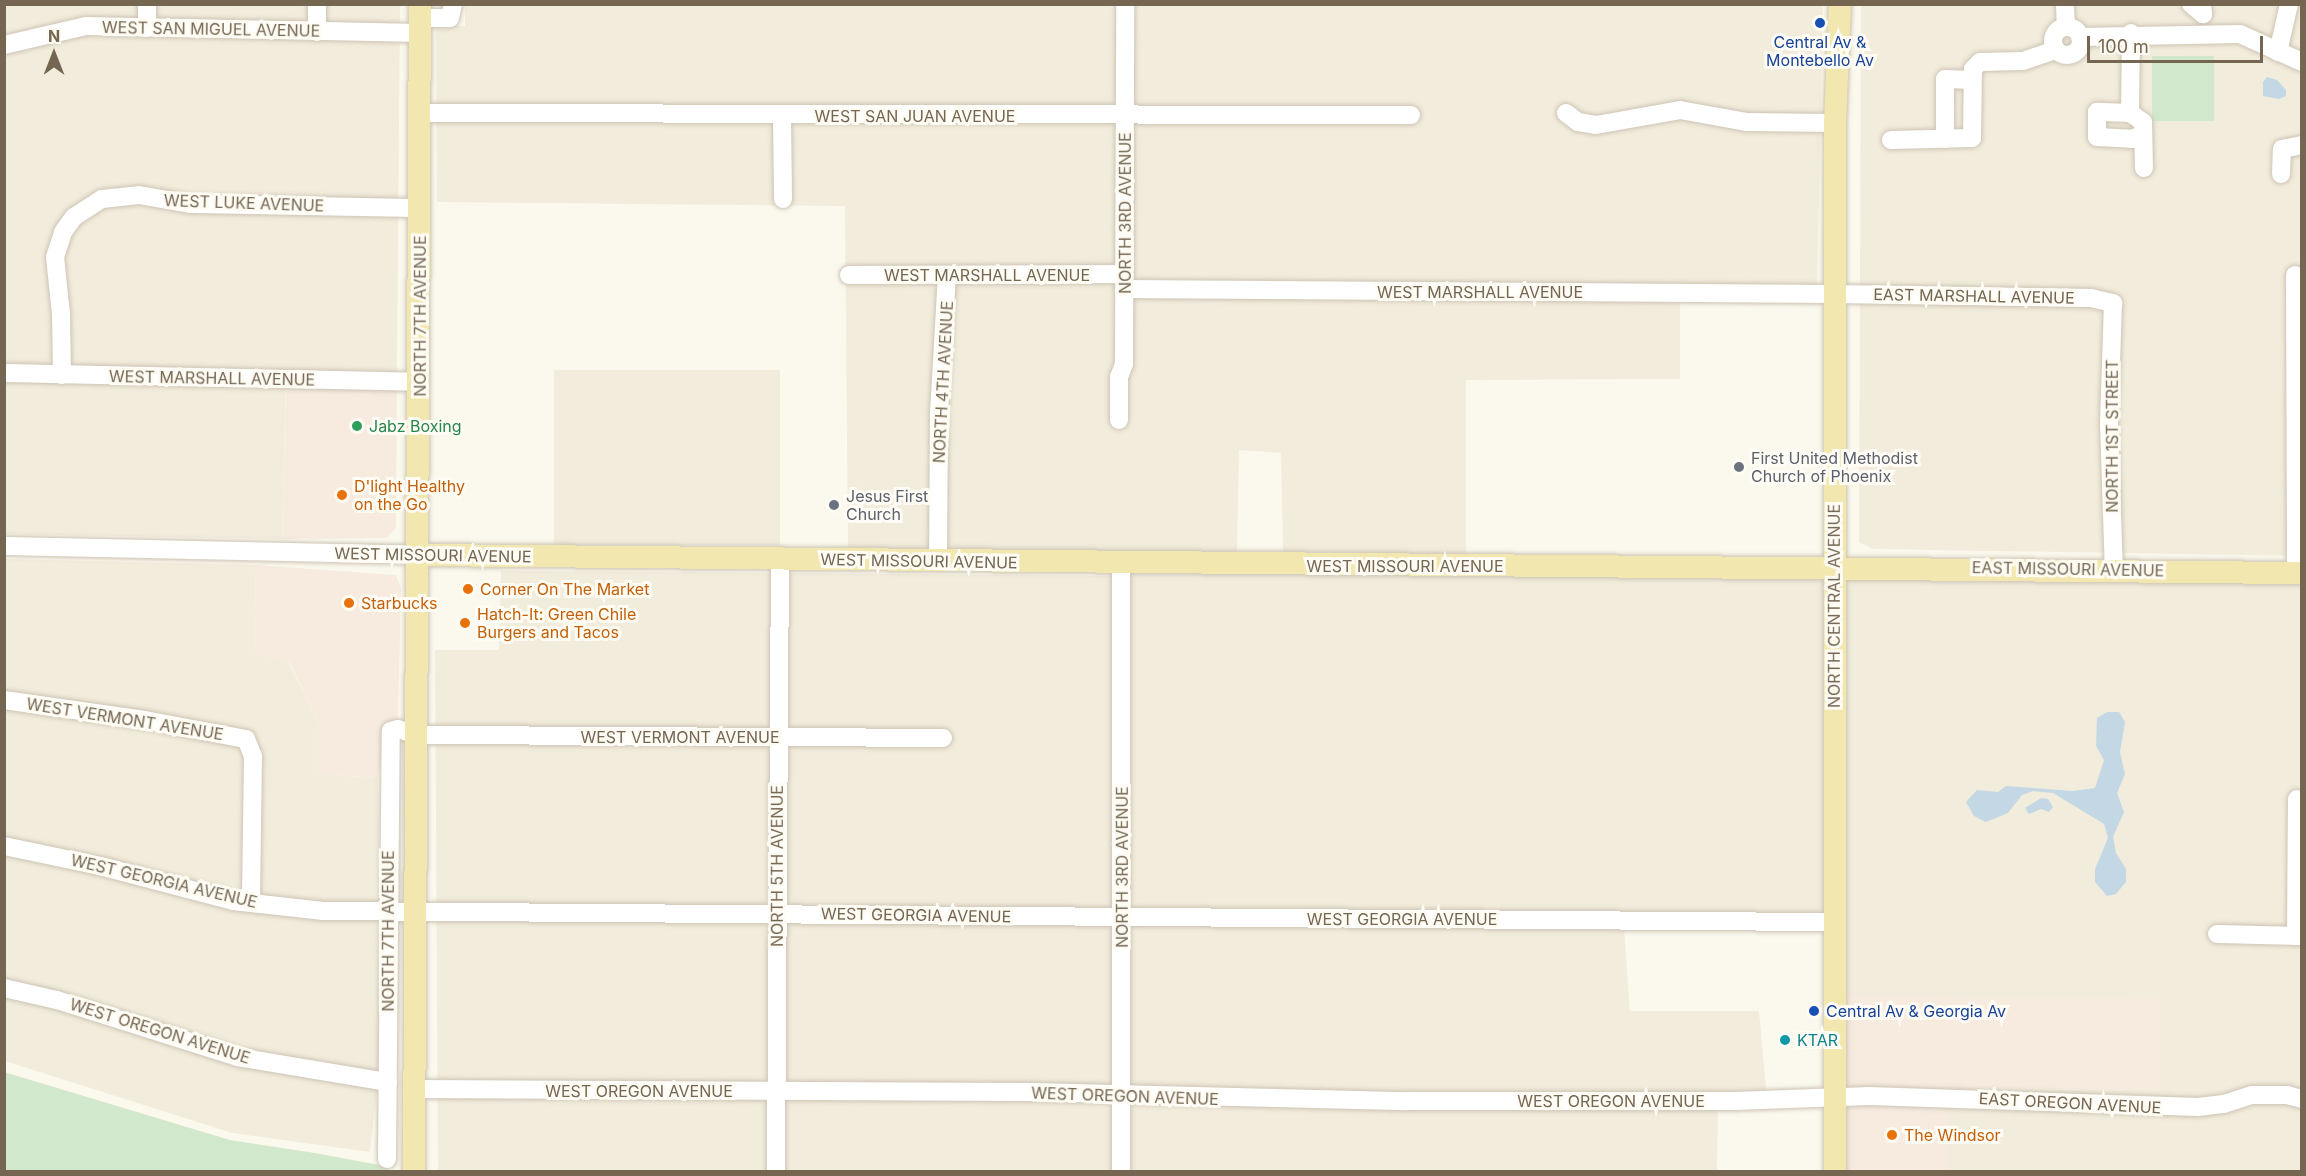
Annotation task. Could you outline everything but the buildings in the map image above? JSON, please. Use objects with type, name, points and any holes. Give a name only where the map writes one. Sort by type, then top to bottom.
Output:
[{"type":"main road","name":"NORTH CENTRAL AVENUE","points":[[1835,1172],[1836,922],[1833,567],[1836,123],[1840,4]]},
{"type":"main road","name":"NORTH 7TH AVENUE","points":[[414,1172],[420,19]]},
{"type":"main road","name":"WEST MISSOURI AVENUE","points":[[419,555],[1121,563],[1833,567]]},
{"type":"main road","name":"EAST MISSOURI AVENUE","points":[[1833,567],[2299,573]]},
{"type":"street","points":[[147,4],[147,28]]},
{"type":"street","points":[[317,4],[317,32]]},
{"type":"street","name":"WEST SAN MIGUEL AVENUE","points":[[4,45],[86,26],[317,32],[420,19],[450,18],[453,4]]},
{"type":"street","name":"NORTH 3RD AVENUE","points":[[1119,420],[1124,282],[1125,4]]},
{"type":"street","points":[[2065,4],[2073,32]]},
{"type":"street","points":[[2199,8],[2211,33]]},
{"type":"street","points":[[2278,52],[2293,11]]},
{"type":"street","points":[[1892,140],[1972,138],[1973,69],[1980,62],[2023,61],[2055,50],[2054,34],[2073,32],[2240,34],[2301,62]]},
{"type":"street","points":[[2130,112],[2131,33]]},
{"type":"street","points":[[1945,139],[1946,79],[1972,80]]},
{"type":"street","points":[[1566,113],[1578,122],[1596,125],[1680,110],[1746,122],[1836,123]]},
{"type":"street","name":"WEST SAN JUAN AVENUE","points":[[420,112],[782,115],[1411,115]]},
{"type":"street","points":[[2143,134],[2132,139],[2097,137],[2097,112],[2130,112],[2143,122],[2144,168]]},
{"type":"street","points":[[782,115],[783,199]]},
{"type":"street","points":[[2281,174],[2282,150],[2301,146]]},
{"type":"street","name":"WEST LUKE AVENUE","points":[[62,375],[62,314],[55,257],[63,232],[86,206],[122,195],[190,204],[420,208]]},
{"type":"street","name":"WEST MARSHALL AVENUE","points":[[849,275],[947,275],[1124,282],[1835,294]]},
{"type":"street","name":"NORTH 4TH AVENUE","points":[[938,561],[939,413],[947,275]]},
{"type":"street","points":[[2295,275],[2299,573]]},
{"type":"street","name":"EAST MARSHALL AVENUE","points":[[1835,294],[2091,298],[2113,303]]},
{"type":"street","name":"NORTH 1ST STREET","points":[[2113,303],[2109,423],[2114,570]]},
{"type":"street","name":"WEST MARSHALL AVENUE","points":[[4,373],[419,382]]},
{"type":"street","name":"WEST MISSOURI AVENUE","points":[[4,546],[419,555]]},
{"type":"street","name":"NORTH 5TH AVENUE","points":[[776,1172],[780,560]]},
{"type":"street","name":"NORTH 3RD AVENUE","points":[[1121,563],[1121,1172]]},
{"type":"street","name":"WEST VERMONT AVENUE","points":[[4,700],[145,720],[246,739],[253,756],[251,903]]},
{"type":"street","name":"NORTH 7TH AVENUE","points":[[387,1159],[389,735],[398,729],[418,735]]},
{"type":"street","name":"WEST VERMONT AVENUE","points":[[418,735],[943,738]]},
{"type":"street","points":[[2217,934],[2299,936],[2297,799]]},
{"type":"street","name":"WEST GEORGIA AVENUE","points":[[4,846],[251,903],[387,912],[1836,922]]},
{"type":"street","name":"WEST OREGON AVENUE","points":[[4,988],[57,1000],[238,1057],[388,1082]]},
{"type":"street","name":"WEST OREGON AVENUE","points":[[415,1089],[1121,1095],[1407,1101],[1835,1098]]},
{"type":"street","name":"EAST OREGON AVENUE","points":[[1835,1098],[1953,1097],[2128,1107],[2211,1107],[2264,1094],[2301,1099]]},
{"type":"shaded area","points":[[465,4],[1823,5],[1817,285],[1680,286],[1680,379],[1466,380],[1466,554],[1283,552],[1281,453],[1239,450],[1237,553],[848,550],[845,206],[437,202],[436,26],[465,26]]},
{"type":"shaded area","points":[[5,5],[400,5],[397,372],[286,371],[282,539],[5,534]]},
{"type":"shaded area","points":[[1861,5],[2301,5],[2301,556],[1873,549],[1859,542]]},
{"type":"shaded area","points":[[554,370],[780,370],[780,545],[554,545]]},
{"type":"shaded area","points":[[286,387],[397,390],[396,528],[387,538],[282,539]]},
{"type":"shaded area","points":[[5,559],[256,565],[254,652],[289,663],[319,725],[319,774],[378,778],[381,1052],[370,1152],[232,1133],[5,1061]]},
{"type":"shaded area","points":[[1121,563],[2301,584],[2301,1171],[1949,1171],[1949,1089],[2159,1090],[1835,995],[1835,922],[1624,928],[1630,1011],[1759,1011],[1768,1110],[1718,1110],[1717,1172],[438,1171],[435,650],[499,650],[501,571],[1120,576]]},
{"type":"shaded area","points":[[256,565],[396,575],[401,588],[398,718],[385,730],[378,778],[319,774],[319,725],[290,663],[254,653]]},
{"type":"shaded area","points":[[1835,995],[2160,998],[2159,1090],[1949,1089],[1949,1171],[1835,1172]]},
{"type":"green space","points":[[2152,56],[2214,56],[2214,121],[2152,121]]},
{"type":"green space","points":[[4,1072],[230,1140],[379,1165],[391,1171],[5,1171]]},
{"type":"water","points":[[2267,77],[2277,80],[2286,90],[2286,96],[2279,99],[2263,96],[2263,82]]},
{"type":"water","points":[[2107,712],[2119,712],[2125,722],[2120,752],[2125,774],[2117,793],[2124,812],[2113,837],[2116,853],[2126,869],[2126,882],[2116,894],[2107,896],[2095,882],[2095,869],[2108,838],[2104,824],[2053,793],[2033,791],[2022,795],[2008,813],[1986,822],[1974,816],[1966,802],[1977,790],[1998,792],[2006,786],[2073,791],[2095,788],[2104,760],[2096,746],[2097,718]]},
{"type":"water","points":[[2041,798],[2048,799],[2053,807],[2049,812],[2041,809],[2029,814],[2025,808]]},
{"type":"place","name":"Central Av & Montebello Av","points":[[1820,23]]},
{"type":"place","name":"Jabz Boxing","points":[[357,426]]},
{"type":"place","name":"First United Methodist Church of Phoenix","points":[[1739,467]]},
{"type":"place","name":"D'light Healthy on the Go","points":[[342,495]]},
{"type":"place","name":"Jesus First Church","points":[[834,505]]},
{"type":"place","name":"Corner On The Market","points":[[468,589]]},
{"type":"place","name":"Starbucks","points":[[349,603]]},
{"type":"place","name":"Hatch-It: Green Chile Burgers and Tacos","points":[[465,623]]},
{"type":"place","name":"Central Av & Georgia Av","points":[[1814,1011]]},
{"type":"place","name":"KTAR","points":[[1785,1040]]},
{"type":"place","name":"The Windsor","points":[[1892,1135]]}]
